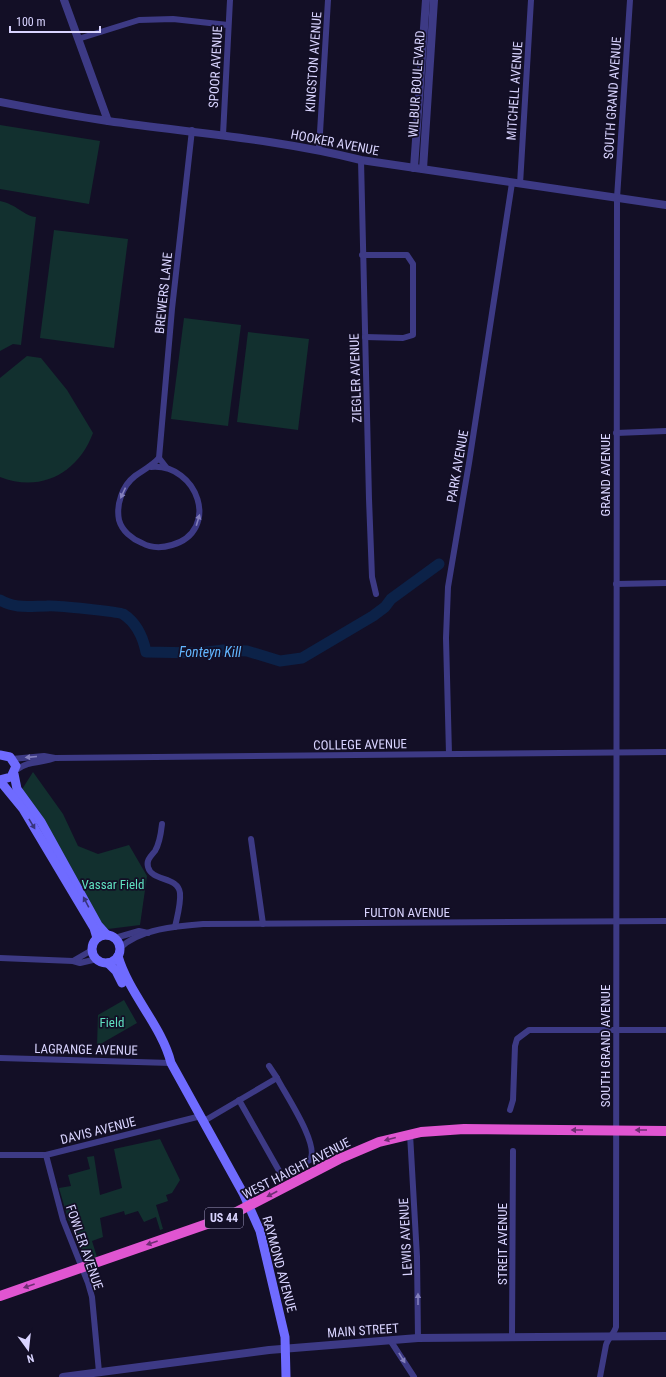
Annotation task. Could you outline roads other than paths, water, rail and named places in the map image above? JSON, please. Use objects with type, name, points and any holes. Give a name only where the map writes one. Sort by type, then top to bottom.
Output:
[{"type":"highway","name":"WEST HAIGHT AVENUE","points":[[0,1296],[217,1221],[250,1206],[358,1150],[384,1141],[410,1134],[464,1129],[616,1130]]},
{"type":"highway","name":"US 44","points":[[616,1130],[666,1131]]},
{"type":"main road","points":[[0,754],[7,755],[12,759],[17,789],[41,822],[98,925],[111,936],[119,952],[108,962],[97,959],[92,950],[93,944],[97,938],[111,936]]},
{"type":"main road","points":[[0,781],[7,780],[15,772]]},
{"type":"main road","points":[[0,781],[23,809],[94,928],[97,938]]},
{"type":"main road","name":"RAYMOND AVENUE","points":[[119,952],[123,972],[166,1047],[171,1062],[250,1206],[265,1248],[286,1348],[286,1377]]},
{"type":"main road","name":"RAYMOND AVENUE","points":[[108,962],[116,971],[163,1055],[171,1062]]},
{"type":"street","points":[[64,0],[108,122]]},
{"type":"street","name":"SPOOR AVENUE","points":[[223,135],[230,0]]},
{"type":"street","name":"KINGSTON AVENUE","points":[[319,149],[328,0]]},
{"type":"street","name":"WILBUR BOULEVARD","points":[[418,169],[426,0]]},
{"type":"street","name":"WILBUR BOULEVARD","points":[[418,169],[434,0]]},
{"type":"street","name":"MITCHELL AVENUE","points":[[516,183],[531,0]]},
{"type":"street","name":"SOUTH GRAND AVENUE","points":[[617,198],[630,0]]},
{"type":"street","points":[[78,39],[139,20],[174,19],[228,25]]},
{"type":"street","name":"HOOKER AVENUE","points":[[0,102],[108,122],[192,130],[319,149],[360,160],[666,205]]},
{"type":"street","name":"BREWERS LANE","points":[[159,458],[162,402],[192,130]]},
{"type":"street","name":"ZIEGLER AVENUE","points":[[360,160],[369,499],[372,577],[376,594]]},
{"type":"street","name":"PARK AVENUE","points":[[448,754],[446,638],[448,587],[516,183]]},
{"type":"street","name":"GRAND AVENUE","points":[[616,753],[617,198]]},
{"type":"street","points":[[362,254],[407,254],[413,264],[413,335],[403,338],[365,337]]},
{"type":"street","points":[[616,433],[666,430]]},
{"type":"street","points":[[151,467],[166,467],[178,472],[192,485],[200,514],[194,530],[189,536],[176,544],[159,547],[143,544],[128,534],[121,526],[118,513],[121,497],[128,483],[134,477],[151,467],[159,458],[166,467]]},
{"type":"street","points":[[616,584],[666,582]]},
{"type":"street","name":"COLLEGE AVENUE","points":[[12,759],[44,756],[55,758],[666,752]]},
{"type":"street","name":"SOUTH GRAND AVENUE","points":[[600,1377],[606,1345],[610,1336],[615,1332],[616,1327],[616,753]]},
{"type":"street","name":"COLLEGE AVENUE","points":[[15,772],[29,762],[45,761],[55,758]]},
{"type":"street","points":[[162,824],[160,841],[147,864],[152,873],[174,883],[179,888],[180,898],[175,927]]},
{"type":"street","points":[[251,839],[263,924]]},
{"type":"street","name":"FULTON AVENUE","points":[[119,952],[128,940],[149,933],[175,927],[203,924],[666,921]]},
{"type":"street","name":"FULTON AVENUE","points":[[111,936],[138,931],[149,933]]},
{"type":"street","points":[[73,961],[92,950]]},
{"type":"street","points":[[0,958],[73,961],[80,963],[97,959]]},
{"type":"street","points":[[510,1110],[513,1100],[515,1046],[523,1033],[536,1029],[666,1030]]},
{"type":"street","name":"LAGRANGE AVENUE","points":[[0,1058],[171,1062]]},
{"type":"street","points":[[239,1100],[282,1176],[310,1160],[312,1157],[309,1138],[269,1066]]},
{"type":"street","name":"DAVIS AVENUE","points":[[0,1155],[46,1154],[202,1118],[239,1100],[277,1078]]},
{"type":"street","name":"LEWIS AVENUE","points":[[410,1134],[418,1265],[418,1338]]},
{"type":"street","name":"STREIT AVENUE","points":[[512,1337],[513,1152]]},
{"type":"street","name":"FOWLER AVENUE","points":[[46,1154],[63,1220],[92,1297],[99,1372]]},
{"type":"street","name":"MAIN STREET","points":[[63,1377],[99,1372],[113,1373],[286,1348],[418,1338],[666,1336]]},
{"type":"street","points":[[390,1340],[414,1377]]},
{"type":"waterway","name":"Fonteyn Kill","points":[[0,600],[17,606],[53,606],[100,610],[123,614],[136,626],[146,652],[200,653],[223,650],[247,651],[280,661],[302,658],[373,616],[385,607],[391,599],[439,564]]},
{"type":"park label","name":"Vassar Field","points":[[113,884]]},
{"type":"park label","name":"Field","points":[[112,1022]]}]
